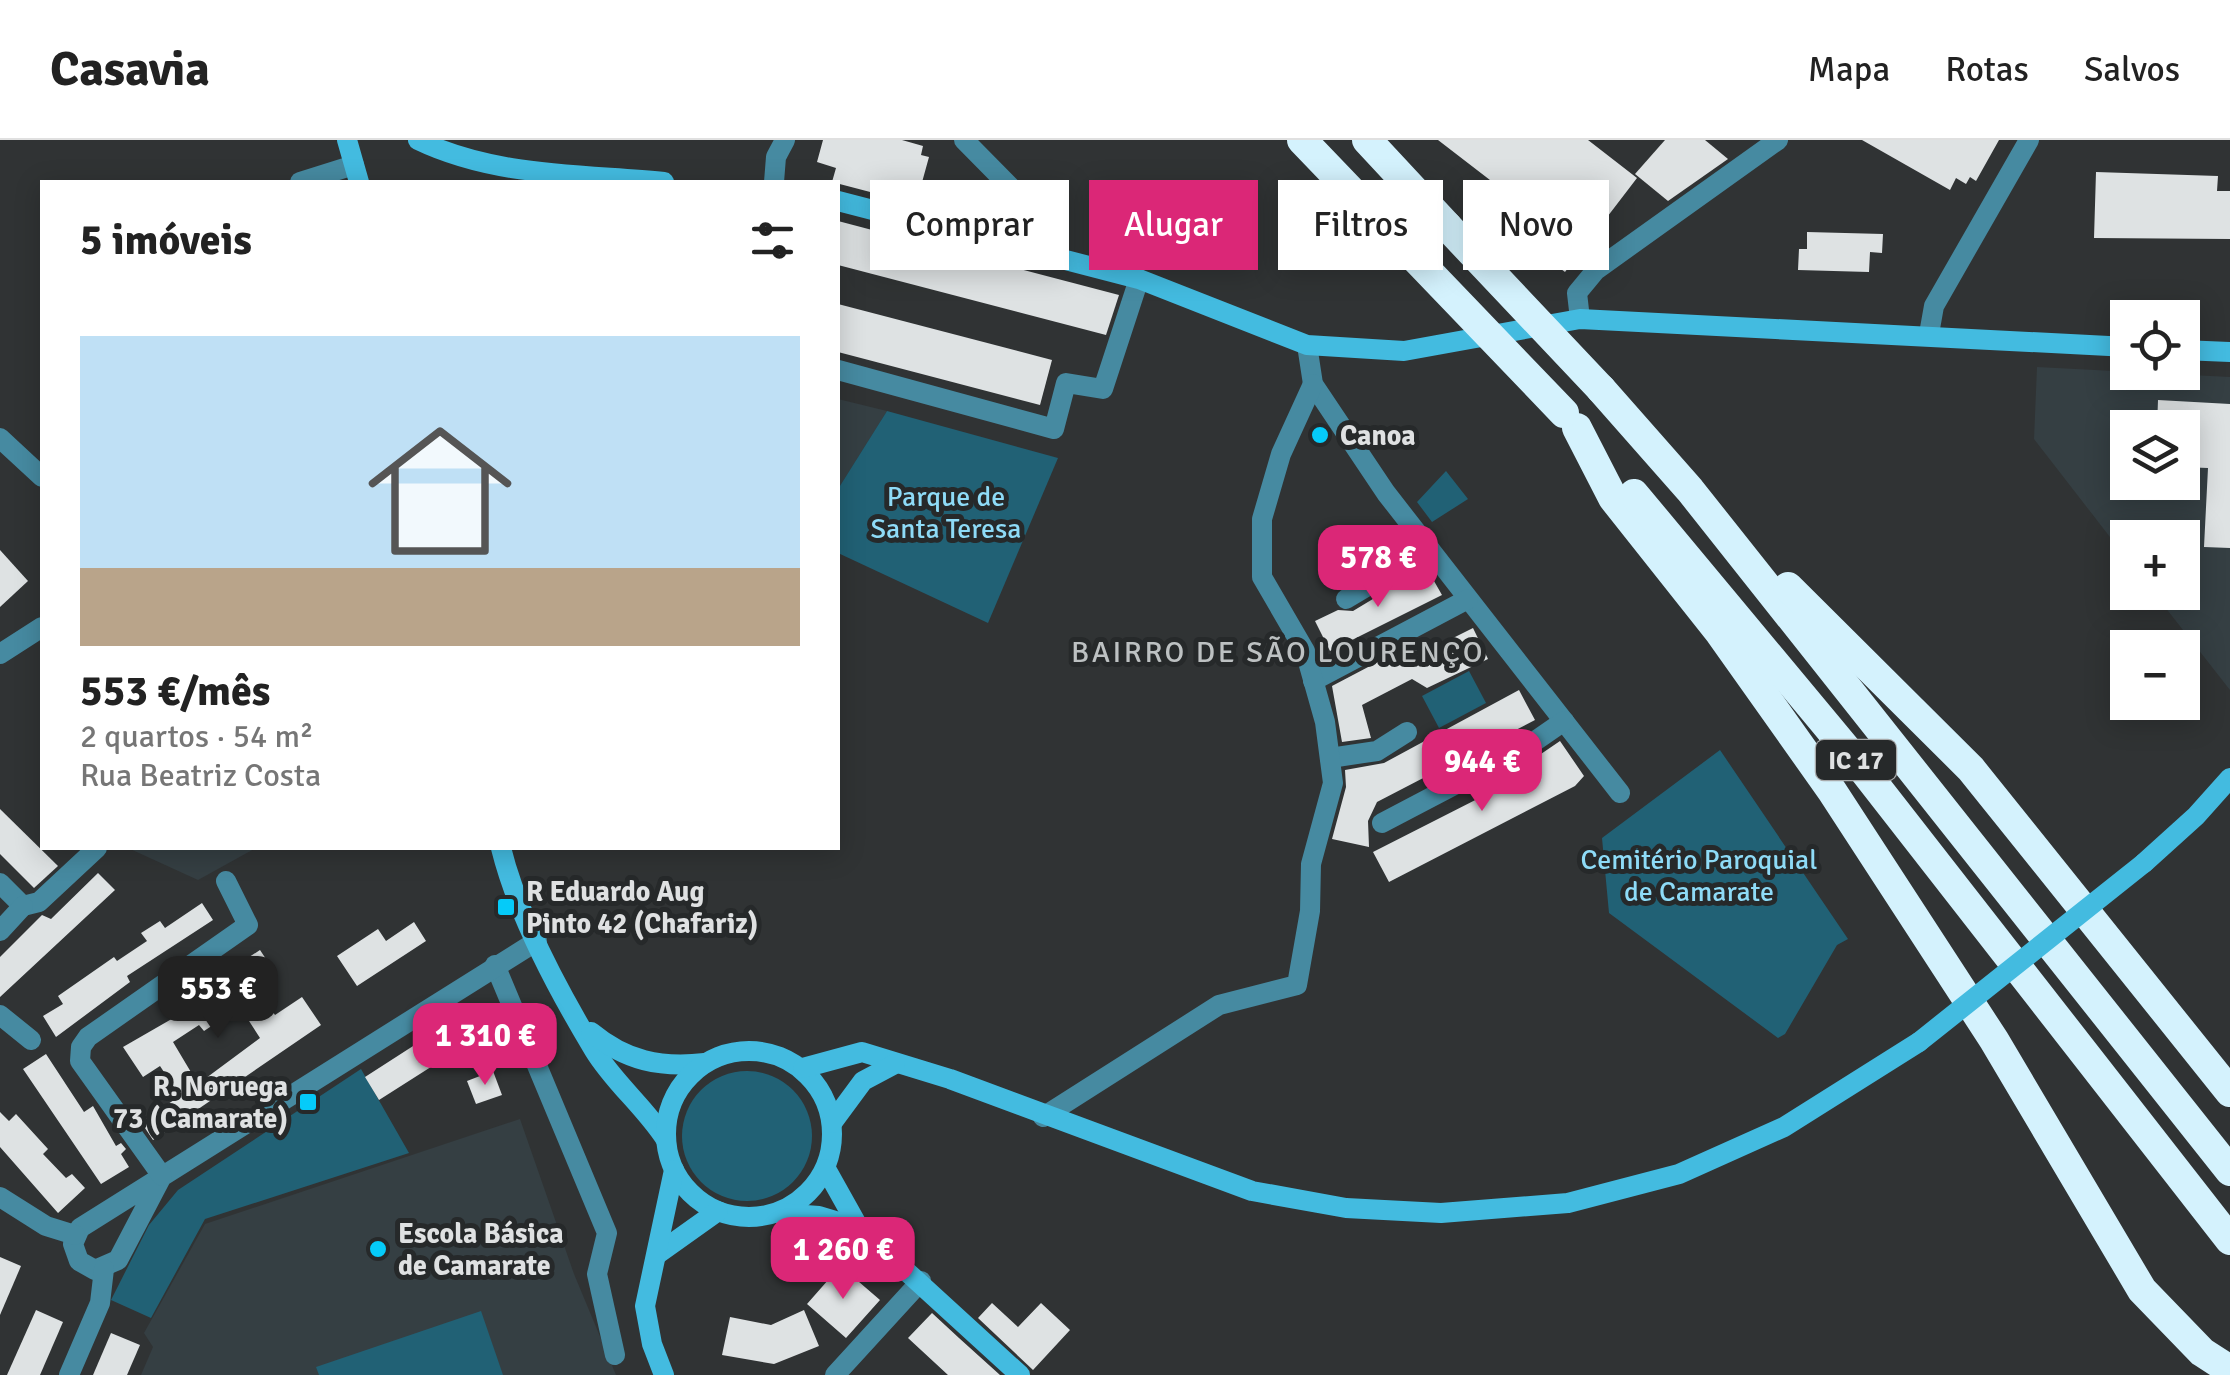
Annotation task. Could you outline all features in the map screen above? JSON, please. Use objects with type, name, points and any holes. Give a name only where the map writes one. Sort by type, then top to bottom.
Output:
[{"type":"highway","name":"IC 17","points":[[1302,140],[1570,420],[1847,748],[2230,1240]]},
{"type":"highway","name":"IC 17","points":[[1367,140],[1690,490],[2230,1171]]},
{"type":"highway","points":[[1570,420],[1613,498],[1720,633],[1843,808],[1994,1040],[2142,1290],[2202,1352],[2230,1370]]},
{"type":"highway","points":[[1690,490],[1971,769],[2230,1092]]},
{"type":"street","points":[[314,180],[357,174],[347,140]]},
{"type":"street","points":[[418,140],[459,158],[513,170],[631,180]]},
{"type":"street","points":[[774,180],[776,157],[785,140]]},
{"type":"street","points":[[964,140],[1003,180]]},
{"type":"street","points":[[1580,320],[1577,293],[1596,270],[1778,140]]},
{"type":"street","points":[[1929,334],[1934,306],[2030,140]]},
{"type":"street","points":[[840,202],[870,210]]},
{"type":"street","points":[[1069,260],[1140,278],[1307,345],[1404,352],[1580,320],[1929,334],[2110,346]]},
{"type":"street","points":[[840,371],[1054,429],[1066,383],[1104,389],[1140,278]]},
{"type":"street","points":[[1307,345],[1313,384],[1430,549],[1620,793]]},
{"type":"street","points":[[2200,351],[2230,352]]},
{"type":"street","points":[[1043,1116],[1220,1005],[1297,985],[1310,911],[1311,864],[1333,783],[1305,650],[1262,577],[1262,519],[1281,454],[1313,384]]},
{"type":"street","points":[[0,438],[40,475]]},
{"type":"street","points":[[1346,598],[1430,549]]},
{"type":"street","points":[[1313,681],[1468,598]]},
{"type":"street","points":[[0,654],[40,628]]},
{"type":"street","points":[[1382,823],[1525,748],[1564,721]]},
{"type":"street","points":[[1330,758],[1377,751],[1407,732]]},
{"type":"street","points":[[804,1068],[862,1052],[950,1078],[1252,1191],[1346,1208],[1510,1210],[1619,1193],[1738,1150],[1809,1112],[1919,1042],[2144,863],[2196,816],[2230,778]]},
{"type":"street","points":[[0,930],[23,906],[39,902],[95,850]]},
{"type":"street","points":[[502,850],[538,941],[595,1051],[648,1112],[666,1140],[674,1170],[692,1195],[718,1212],[737,1217],[777,1213],[819,1216],[859,1228]]},
{"type":"street","points":[[162,1176],[80,1061],[81,1047],[88,1037],[248,925],[226,881]]},
{"type":"street","points":[[0,883],[23,906]]},
{"type":"street","points":[[76,1236],[162,1176],[538,941]]},
{"type":"street","points":[[495,965],[607,1233],[597,1274],[615,1355]]},
{"type":"street","points":[[0,1015],[31,1040]]},
{"type":"street","points":[[582,1025],[614,1050],[671,1067],[704,1063],[732,1052],[762,1052],[804,1068],[826,1101],[832,1123],[826,1168],[806,1196],[777,1213]]},
{"type":"street","points":[[666,1140],[668,1110],[682,1083],[704,1063]]},
{"type":"street","points":[[832,1123],[863,1081],[896,1064]]},
{"type":"street","points":[[826,1168],[859,1228],[1020,1375]]},
{"type":"street","points":[[664,1375],[652,1344],[645,1306],[674,1170]]},
{"type":"street","points":[[104,1269],[118,1260],[122,1244],[162,1176]]},
{"type":"street","points":[[0,1196],[46,1226],[76,1236]]},
{"type":"street","points":[[659,1253],[718,1212]]},
{"type":"street","points":[[97,1221],[114,1227],[122,1244]]},
{"type":"street","points":[[76,1236],[79,1261],[104,1269]]},
{"type":"street","points":[[69,1375],[100,1303],[104,1269]]},
{"type":"street","points":[[835,1375],[921,1281]]},
{"type":"shaded area","points":[[2037,367],[2110,371],[2110,390],[2200,390],[2200,375],[2230,377],[2230,690],[2200,652],[2200,630],[2183,630],[2167,610],[2200,610],[2200,520],[2110,520],[2110,537],[2034,439]]},
{"type":"shaded area","points":[[840,399],[887,411],[840,486]]},
{"type":"shaded area","points":[[132,850],[252,850],[198,880]]},
{"type":"shaded area","name":"Escola Básica de Camarate","points":[[520,1119],[574,1274],[616,1375],[141,1375],[153,1347],[144,1333],[205,1224]]},
{"type":"green space","name":"Parque de Santa Teresa","points":[[887,411],[1058,458],[988,623],[840,554],[840,486]]},
{"type":"green space","points":[[1446,471],[1468,499],[1432,522],[1417,502]]},
{"type":"green space","points":[[1469,671],[1486,703],[1439,728],[1422,696]]},
{"type":"green space","name":"Cemitério Paroquial de Camarate","points":[[1720,750],[1848,939],[1837,945],[1785,1034],[1778,1038],[1609,913],[1602,838]]},
{"type":"green space","points":[[361,1069],[409,1153],[205,1219],[151,1318],[111,1300],[149,1225],[178,1190]]},
{"type":"green space","points":[[747,1071],[772,1076],[793,1090],[807,1111],[812,1136],[807,1161],[793,1182],[772,1196],[747,1201],[722,1196],[701,1182],[687,1161],[682,1136],[687,1111],[701,1090],[722,1076]]},
{"type":"green space","points":[[481,1311],[503,1375],[319,1375],[316,1367]]},
{"type":"building","points":[[823,140],[902,140],[923,146],[921,155],[929,157],[923,180],[870,180],[870,192],[833,180],[836,168],[817,162]]},
{"type":"building","points":[[1438,140],[1588,140],[1637,178],[1609,215],[1609,180],[1490,180]]},
{"type":"building","points":[[1665,140],[1705,140],[1728,159],[1668,201],[1635,174]]},
{"type":"building","points":[[1862,140],[1999,140],[1976,181],[1970,177],[1966,184],[1956,178],[1950,190]]},
{"type":"building","points":[[2096,172],[2218,176],[2217,191],[2230,191],[2230,239],[2094,238]]},
{"type":"building","points":[[840,222],[870,229],[870,270],[1024,270],[1119,295],[1106,335],[840,266]]},
{"type":"building","points":[[1807,232],[1883,234],[1882,253],[1870,252],[1869,272],[1798,270],[1799,249],[1807,249]]},
{"type":"building","points":[[840,305],[1052,360],[1040,405],[840,353]]},
{"type":"building","points":[[2158,400],[2230,404],[2230,548],[2204,547],[2208,468],[2200,468],[2200,410],[2158,410]]},
{"type":"building","points":[[0,550],[28,581],[0,607]]},
{"type":"building","points":[[1426,567],[1442,595],[1330,651],[1315,621],[1338,610],[1353,611]]},
{"type":"building","points":[[1473,628],[1488,659],[1427,688],[1412,679],[1362,705],[1371,738],[1342,742],[1332,686],[1410,645],[1423,653]]},
{"type":"building","points":[[1519,690],[1535,720],[1377,802],[1368,821],[1369,847],[1332,839],[1346,787],[1345,770],[1384,763]]},
{"type":"building","points":[[1560,741],[1584,776],[1575,786],[1389,882],[1373,852],[1540,767],[1538,756]]},
{"type":"building","points":[[0,809],[58,866],[34,888],[0,854]]},
{"type":"building","points":[[98,873],[115,890],[0,997],[0,957],[42,915],[51,919]]},
{"type":"building","points":[[202,903],[213,920],[127,976],[130,982],[56,1037],[43,1016],[63,1004],[58,996],[114,957],[117,961],[147,941],[141,933],[160,921],[165,928]]},
{"type":"building","points":[[414,922],[426,941],[357,986],[337,956],[378,929],[386,941]]},
{"type":"building","points":[[260,950],[272,968],[252,981],[275,1015],[302,997],[321,1025],[153,1140],[141,1122],[180,1096],[160,1066],[143,1077],[123,1047],[189,1009],[183,1000]],"holes":[[[240,1007],[260,1038],[198,1084],[173,1042],[199,1025],[204,1031]]]},
{"type":"building","points":[[469,1010],[487,1037],[458,1057],[456,1051],[379,1100],[365,1077]]},
{"type":"building","points":[[46,1054],[84,1112],[93,1106],[116,1146],[121,1143],[126,1149],[121,1154],[129,1167],[101,1184],[23,1069]]},
{"type":"building","points":[[493,1071],[502,1095],[476,1104],[467,1081]]},
{"type":"building","points":[[0,1112],[9,1121],[16,1114],[48,1149],[43,1154],[66,1178],[72,1174],[85,1188],[58,1213],[0,1147]]},
{"type":"building","points":[[0,1257],[21,1266],[0,1315]]},
{"type":"building","points":[[844,1269],[880,1300],[846,1338],[807,1304],[836,1271],[840,1275]]},
{"type":"building","points":[[992,1303],[1018,1327],[1041,1303],[1070,1330],[1033,1370],[978,1318]]},
{"type":"building","points":[[36,1310],[63,1322],[40,1375],[7,1375]]},
{"type":"building","points":[[804,1310],[819,1346],[774,1364],[722,1355],[730,1317],[771,1325]]},
{"type":"building","points":[[932,1313],[1000,1375],[948,1375],[908,1338]]},
{"type":"building","points":[[111,1333],[140,1345],[127,1375],[93,1375]]},
{"type":"place","name":"Canoa","points":[[1320,435]]},
{"type":"place","name":"R Eduardo Aug Pinto 42 (Chafariz)","points":[[506,907]]},
{"type":"place","name":"R. Noruega 73 (Camarate)","points":[[308,1102]]},
{"type":"place","name":"Escola Básica de Camarate","points":[[378,1249]]},
{"type":"district","name":"BAIRRO DE SÃO LOURENÇO","points":[[1278,652]]}]
